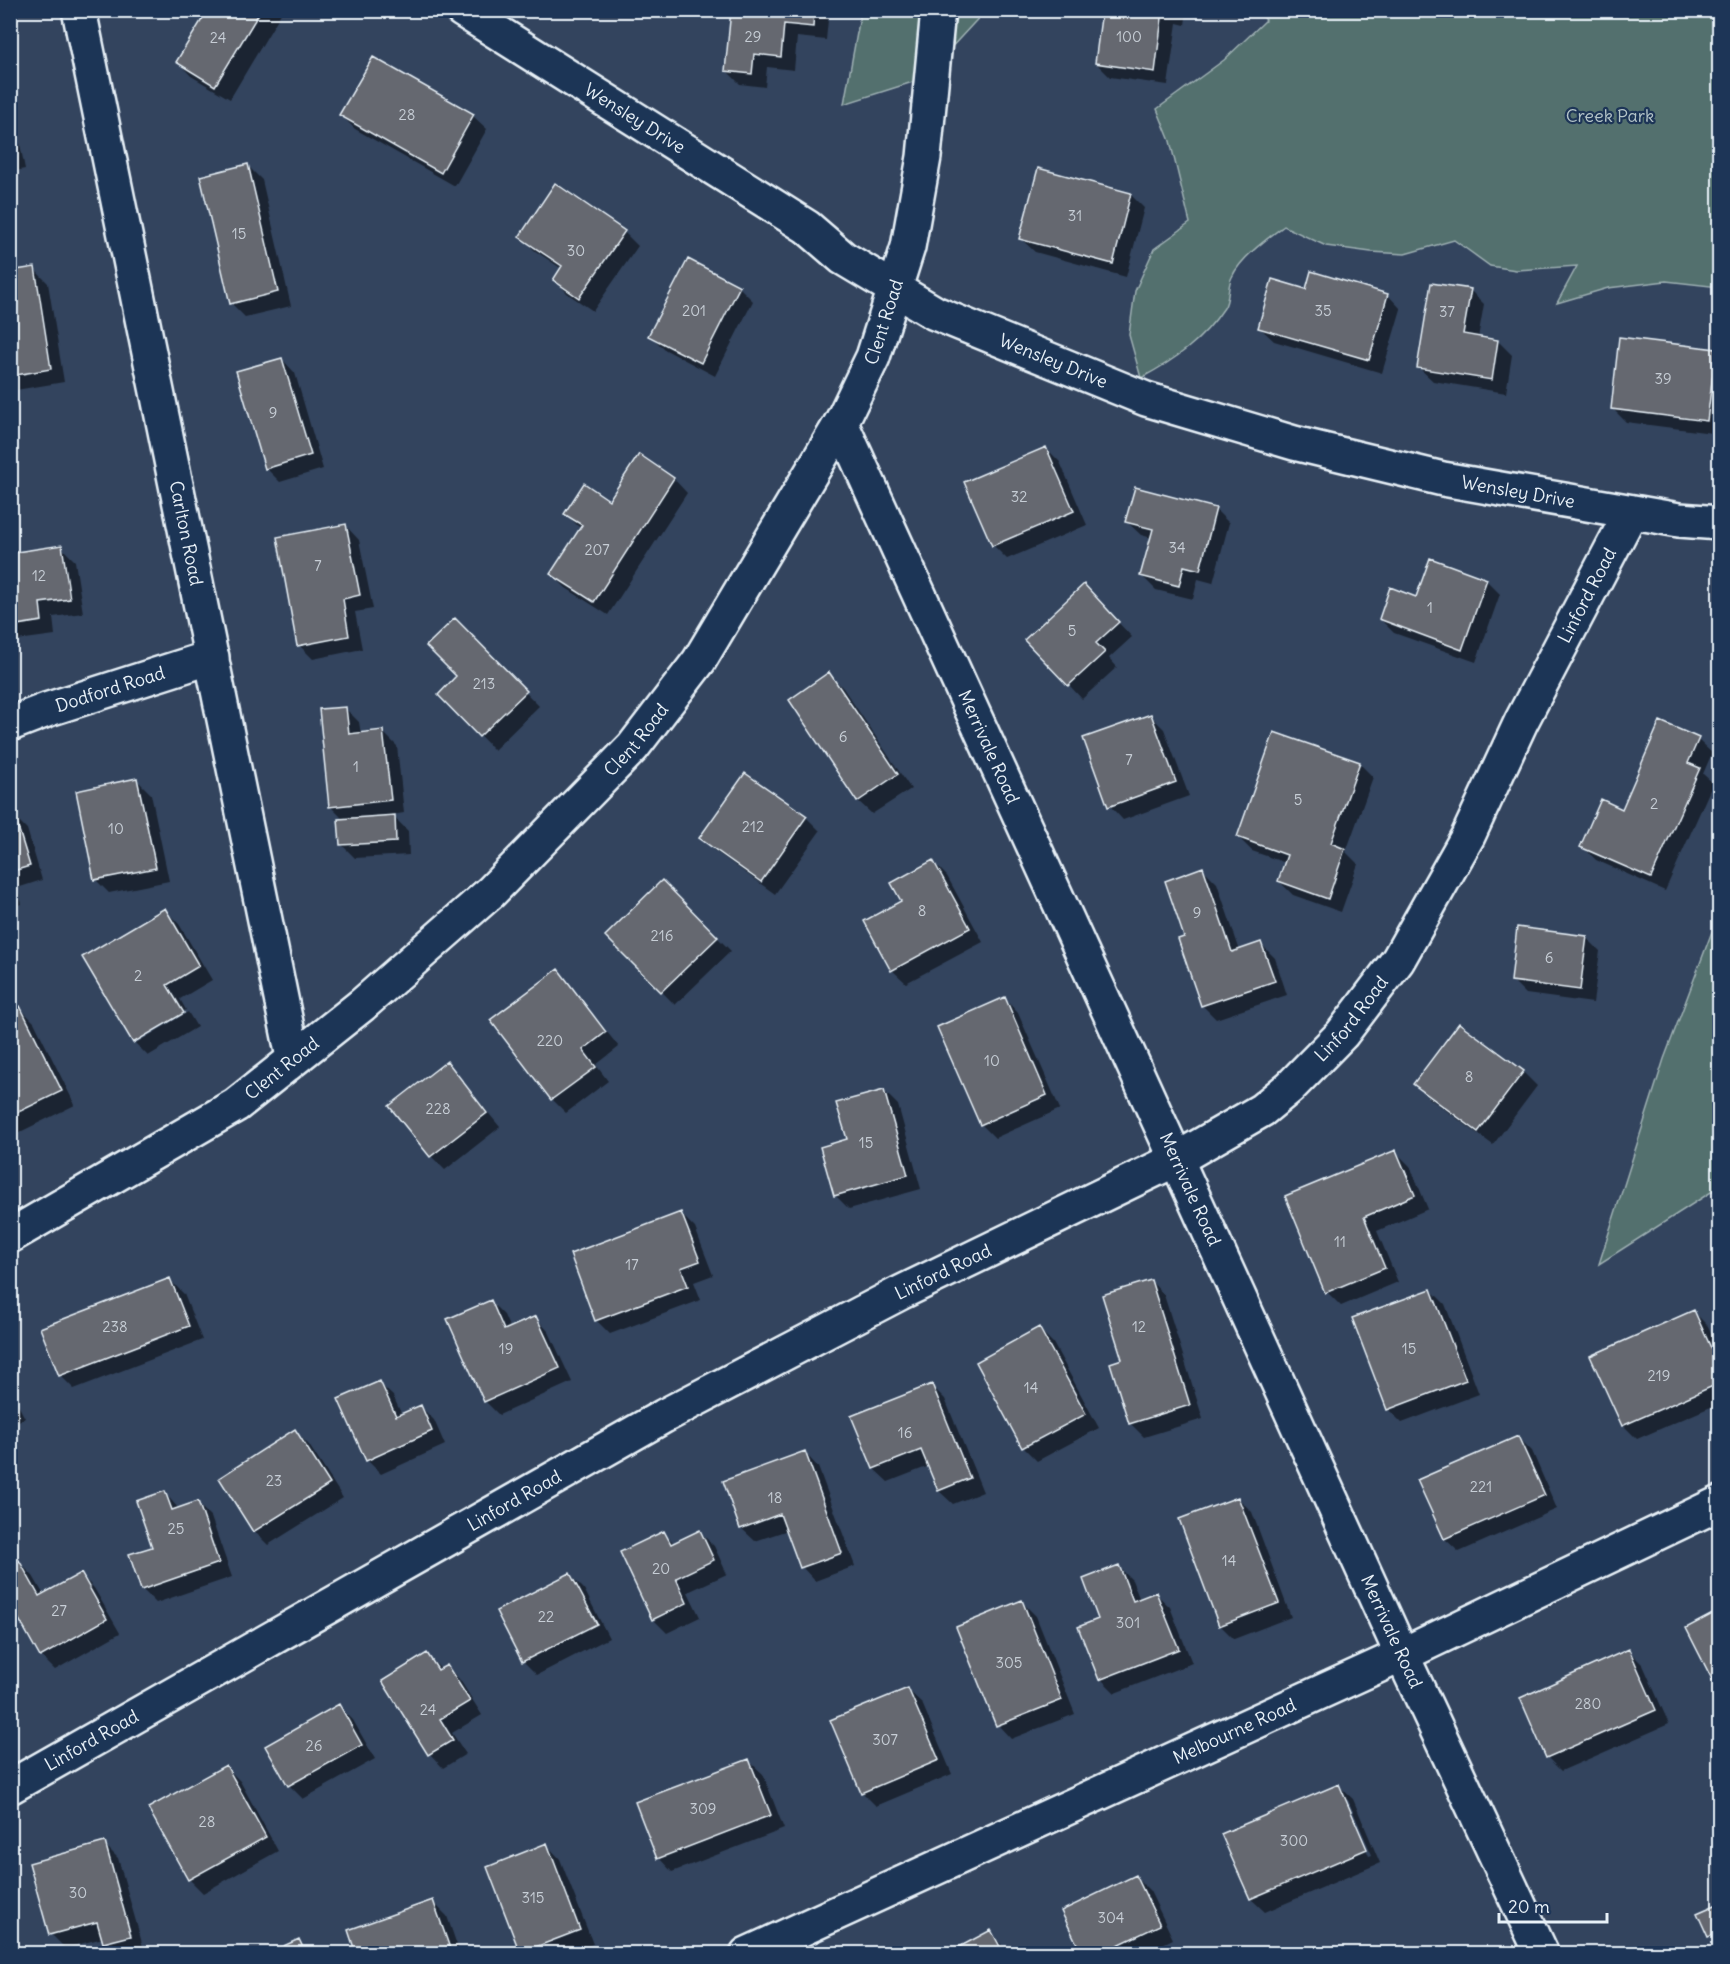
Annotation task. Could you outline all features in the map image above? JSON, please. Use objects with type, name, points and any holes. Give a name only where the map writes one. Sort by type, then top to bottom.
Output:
[{"type":"street","name":"Carlton Road","points":[[79,10],[293,1057]]},
{"type":"street","name":"Wensley Drive","points":[[462,10],[807,227],[843,258],[935,313],[1146,399],[1294,443],[1443,479],[1631,512],[1719,523]]},
{"type":"street","name":"Clent Road","points":[[10,1236],[236,1105],[293,1057],[362,1005],[491,892],[633,747],[699,661],[841,423],[873,357],[908,247],[924,157],[938,10]]},
{"type":"street","name":"Merrivale Road","points":[[841,423],[1402,1655],[1542,1953]]},
{"type":"street","name":"Linford Road","points":[[10,1787],[664,1416],[900,1293],[1177,1159],[1262,1110],[1290,1087],[1342,1034],[1398,960],[1468,836],[1521,722],[1631,512]]},
{"type":"street","name":"Dodford Road","points":[[10,724],[49,709],[212,657]]},
{"type":"street","name":"Melbourne Road","points":[[747,1953],[1402,1655],[1719,1503]]},
{"type":"green space","points":[[861,11],[985,11],[922,79],[844,104]]},
{"type":"green space","name":"Creek Park","points":[[1258,11],[1719,11],[1719,287],[1666,281],[1608,288],[1557,303],[1577,266],[1516,270],[1490,266],[1454,240],[1405,254],[1326,246],[1284,226],[1241,263],[1230,281],[1226,304],[1207,330],[1177,356],[1141,378],[1129,335],[1135,291],[1154,249],[1190,223],[1170,141],[1157,109],[1224,60],[1266,20]]},
{"type":"green space","points":[[1719,913],[1719,1187],[1599,1264],[1664,1059]]},
{"type":"building","points":[[202,10],[261,10],[215,86],[176,62],[206,13]]},
{"type":"building","points":[[731,10],[814,10],[813,27],[784,24],[781,57],[754,54],[752,74],[725,71]]},
{"type":"building","points":[[1102,10],[1163,10],[1155,72],[1095,63]]},
{"type":"building","points":[[373,57],[474,114],[441,173],[339,115]]},
{"type":"building","points":[[248,164],[278,292],[230,304],[200,176]]},
{"type":"building","points":[[1038,168],[1131,193],[1113,264],[1019,239]]},
{"type":"building","points":[[555,183],[625,231],[579,298],[553,280],[562,266],[519,237]]},
{"type":"building","points":[[688,259],[740,286],[701,363],[648,336]]},
{"type":"building","points":[[35,267],[51,369],[10,376],[10,271]]},
{"type":"building","points":[[1311,271],[1388,294],[1369,360],[1258,328],[1272,279],[1306,289]]},
{"type":"building","points":[[1431,283],[1471,289],[1463,334],[1498,340],[1492,380],[1417,368]]},
{"type":"building","points":[[1619,337],[1716,349],[1707,421],[1611,409]]},
{"type":"building","points":[[282,358],[311,455],[265,469],[236,371]]},
{"type":"building","points":[[1046,447],[1074,511],[992,546],[964,482]]},
{"type":"building","points":[[639,454],[674,478],[594,602],[550,574],[582,525],[564,514],[584,483],[609,500]]},
{"type":"building","points":[[1135,487],[1216,508],[1200,570],[1184,566],[1179,586],[1140,576],[1153,529],[1125,522]]},
{"type":"building","points":[[346,524],[360,595],[343,599],[349,636],[297,646],[277,537]]},
{"type":"building","points":[[62,545],[70,599],[40,603],[42,621],[10,626],[10,553]]},
{"type":"building","points":[[1430,558],[1487,579],[1462,650],[1379,619],[1390,587],[1416,597]]},
{"type":"building","points":[[1084,584],[1119,622],[1096,643],[1105,652],[1068,686],[1024,640]]},
{"type":"building","points":[[455,618],[527,691],[479,737],[438,695],[456,676],[426,646]]},
{"type":"building","points":[[829,672],[898,774],[857,802],[789,700]]},
{"type":"building","points":[[346,707],[349,734],[383,730],[391,800],[329,807],[319,709]]},
{"type":"building","points":[[1151,714],[1176,782],[1108,807],[1083,738]]},
{"type":"building","points":[[1660,721],[1699,738],[1688,763],[1700,768],[1651,878],[1580,847],[1601,799],[1622,809]]},
{"type":"building","points":[[1274,732],[1360,762],[1331,843],[1345,849],[1328,899],[1278,881],[1287,855],[1237,837]]},
{"type":"building","points":[[745,773],[807,816],[761,882],[699,838]]},
{"type":"building","points":[[137,778],[156,868],[94,880],[76,791]]},
{"type":"building","points":[[14,814],[30,866],[10,872],[10,815]]},
{"type":"building","points":[[395,815],[396,842],[340,845],[338,819]]},
{"type":"building","points":[[933,860],[970,928],[891,971],[864,921],[901,901],[891,883]]},
{"type":"building","points":[[1203,867],[1232,952],[1261,942],[1275,981],[1201,1006],[1178,939],[1184,937],[1165,881]]},
{"type":"building","points":[[662,880],[718,937],[661,992],[605,936]]},
{"type":"building","points":[[165,908],[199,966],[167,985],[184,1013],[133,1043],[82,957]]},
{"type":"building","points":[[1517,927],[1587,936],[1580,990],[1511,981]]},
{"type":"building","points":[[558,969],[606,1032],[583,1050],[596,1067],[551,1100],[490,1020]]},
{"type":"building","points":[[1005,997],[1047,1095],[980,1125],[937,1027]]},
{"type":"building","points":[[20,1006],[62,1091],[10,1116],[10,1011]]},
{"type":"building","points":[[1459,1023],[1524,1071],[1478,1132],[1413,1084]]},
{"type":"building","points":[[447,1061],[487,1113],[430,1157],[389,1106]]},
{"type":"building","points":[[884,1090],[908,1175],[834,1196],[820,1147],[847,1139],[836,1103]]},
{"type":"building","points":[[1396,1150],[1415,1195],[1364,1217],[1385,1268],[1325,1293],[1285,1196]]},
{"type":"building","points":[[681,1212],[700,1261],[681,1268],[688,1286],[595,1321],[570,1254]]},
{"type":"building","points":[[170,1278],[189,1326],[59,1376],[40,1328]]},
{"type":"building","points":[[1151,1280],[1190,1405],[1129,1424],[1110,1363],[1122,1359],[1102,1295]]},
{"type":"building","points":[[1431,1289],[1466,1380],[1387,1410],[1352,1318]]},
{"type":"building","points":[[491,1300],[504,1330],[536,1316],[560,1368],[484,1402],[447,1319]]},
{"type":"building","points":[[1694,1310],[1720,1368],[1720,1383],[1622,1426],[1590,1356]]},
{"type":"building","points":[[1039,1327],[1086,1414],[1022,1448],[976,1362]]},
{"type":"building","points":[[380,1381],[396,1416],[421,1405],[432,1431],[366,1461],[338,1399]]},
{"type":"building","points":[[932,1384],[970,1478],[938,1491],[921,1450],[873,1469],[851,1416]]},
{"type":"building","points":[[295,1429],[330,1484],[253,1532],[219,1478]]},
{"type":"building","points":[[1518,1436],[1545,1495],[1444,1539],[1417,1480]]},
{"type":"building","points":[[805,1451],[842,1553],[800,1568],[780,1514],[740,1529],[723,1481]]},
{"type":"building","points":[[165,1491],[172,1510],[198,1501],[219,1563],[141,1590],[129,1554],[152,1547],[136,1501]]},
{"type":"building","points":[[1238,1497],[1279,1603],[1219,1626],[1179,1519]]},
{"type":"building","points":[[700,1530],[714,1560],[676,1578],[687,1603],[652,1620],[620,1552],[664,1531],[671,1544]]},
{"type":"building","points":[[19,1560],[39,1596],[81,1573],[107,1619],[40,1657],[10,1603],[10,1565]]},
{"type":"building","points":[[1119,1565],[1133,1601],[1156,1592],[1179,1649],[1099,1680],[1078,1627],[1098,1619],[1083,1579]]},
{"type":"building","points":[[570,1573],[597,1624],[522,1662],[496,1611]]},
{"type":"building","points":[[1022,1600],[1062,1700],[996,1726],[956,1627]]},
{"type":"building","points":[[1720,1610],[1720,1692],[1719,1693],[1686,1628]]},
{"type":"building","points":[[1629,1649],[1656,1710],[1546,1758],[1520,1698]]},
{"type":"building","points":[[427,1653],[438,1670],[447,1665],[470,1701],[440,1719],[453,1740],[428,1755],[382,1681]]},
{"type":"building","points":[[908,1688],[939,1760],[861,1793],[830,1720]]},
{"type":"building","points":[[339,1704],[362,1745],[288,1786],[265,1746]]},
{"type":"building","points":[[749,1759],[771,1815],[657,1859],[635,1802]]},
{"type":"building","points":[[226,1765],[266,1837],[188,1880],[148,1808]]},
{"type":"building","points":[[1339,1784],[1367,1849],[1250,1899],[1221,1834]]},
{"type":"building","points":[[105,1842],[131,1936],[103,1943],[97,1922],[49,1935],[29,1863]]},
{"type":"building","points":[[547,1843],[580,1930],[520,1953],[487,1867]]},
{"type":"building","points":[[1136,1875],[1160,1925],[1099,1954],[1082,1954],[1061,1911]]},
{"type":"building","points":[[433,1900],[452,1954],[356,1954],[348,1930]]},
{"type":"building","points":[[1720,1903],[1720,1932],[1708,1937],[1697,1913]]},
{"type":"building","points":[[991,1930],[1004,1954],[946,1954]]},
{"type":"building","points":[[299,1939],[306,1954],[266,1954]]}]
